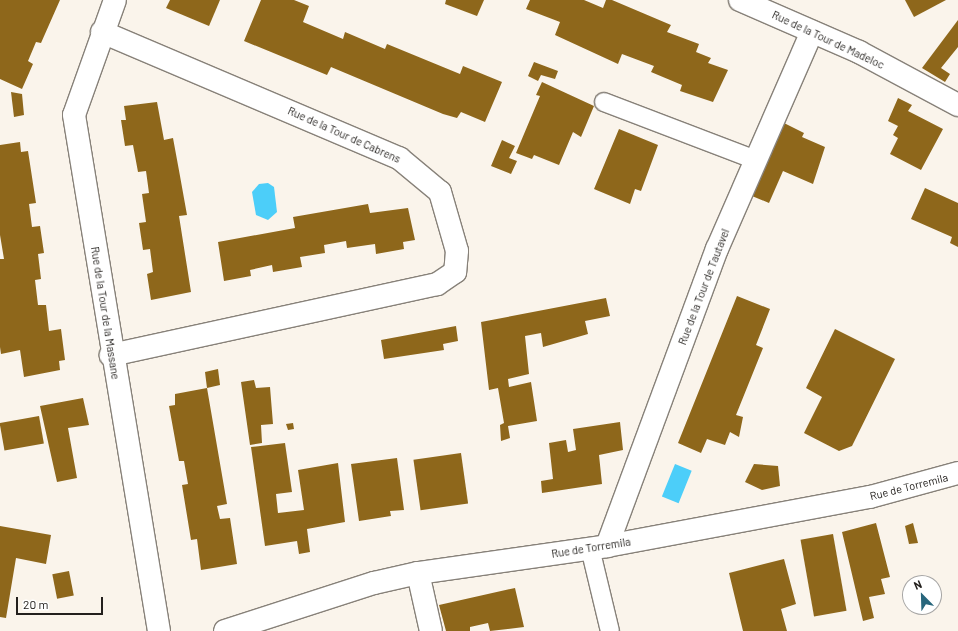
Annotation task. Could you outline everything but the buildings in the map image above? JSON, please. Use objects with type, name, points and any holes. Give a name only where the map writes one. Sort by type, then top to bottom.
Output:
[{"type":"street","name":"Rue de la Tour de la Massane","points":[[115,0],[102,32],[74,115],[111,355],[160,631]]},
{"type":"street","name":"Rue de la Tour de Madeloc","points":[[740,0],[859,52],[958,105]]},
{"type":"street","name":"Rue de la Tour de Cabrens","points":[[102,32],[399,158],[440,192],[457,251],[455,272],[437,284],[111,355]]},
{"type":"street","name":"Rue de la Tour de Tautavel","points":[[598,547],[717,249],[812,32]]},
{"type":"street","name":"Rue de Torremila","points":[[225,631],[374,583],[418,573],[598,547],[870,498],[958,473]]},
{"type":"street","points":[[418,573],[431,631]]},
{"type":"lane","points":[[604,102],[756,160]]},
{"type":"lane","points":[[598,547],[610,631]]},
{"type":"water","points":[[268,183],[274,187],[277,212],[268,220],[256,215],[252,192],[259,184]]},
{"type":"water","points":[[675,464],[692,471],[679,503],[662,496]]}]
